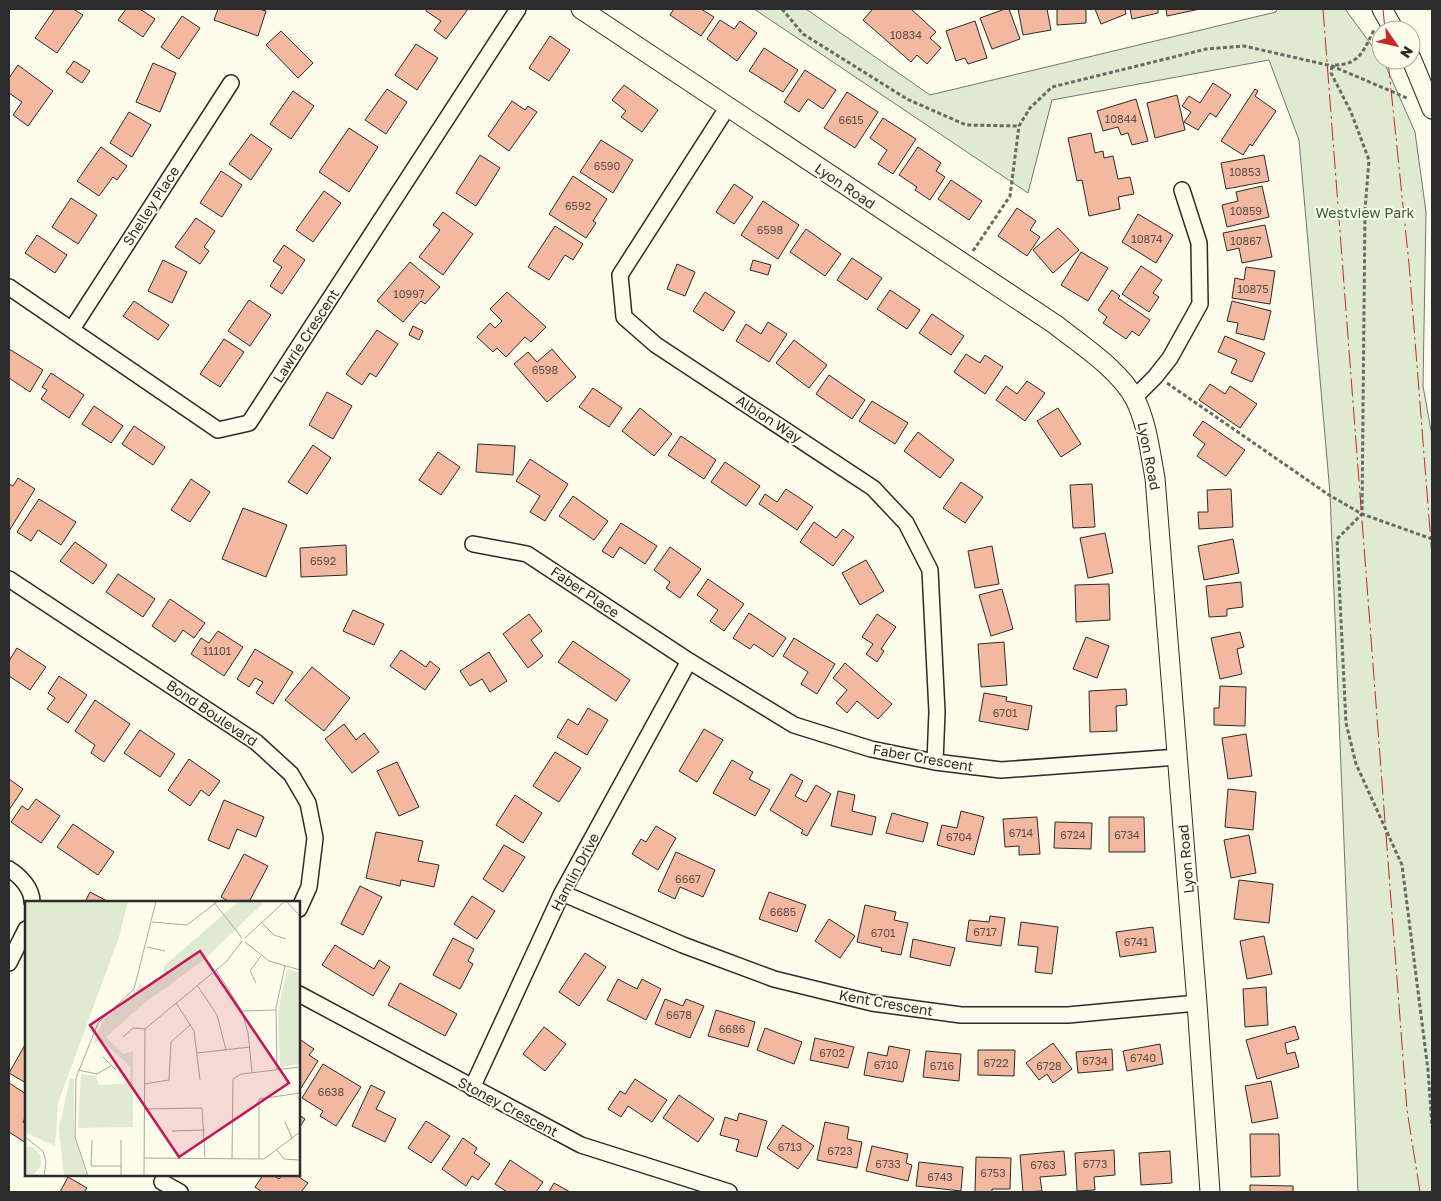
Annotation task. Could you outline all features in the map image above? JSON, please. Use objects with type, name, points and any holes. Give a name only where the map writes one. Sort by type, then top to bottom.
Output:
[{"type":"street","name":"Lawrie Crescent","points":[[9,287],[218,430],[250,423],[518,9]]},
{"type":"street","name":"Lyon Road","points":[[581,9],[1056,326],[1113,370],[1134,398],[1143,421],[1155,478],[1197,1003],[1210,1192]]},
{"type":"street","points":[[1382,9],[1388,20]]},
{"type":"street","points":[[1416,70],[1432,109]]},
{"type":"street","name":"Shelley Place","points":[[72,330],[231,83]]},
{"type":"street","name":"Albion Way","points":[[727,108],[620,275],[624,316],[656,345],[873,488],[906,522],[930,570],[937,712],[935,762]]},
{"type":"street","points":[[1134,398],[1155,378],[1170,358],[1200,304],[1199,243],[1182,190]]},
{"type":"street","name":"Faber Place","points":[[473,544],[527,554],[689,661]]},
{"type":"street","name":"Bond Boulevard","points":[[9,579],[256,742],[291,774],[308,803],[315,838],[309,887],[300,907]]},
{"type":"street","name":"Faber Crescent","points":[[689,661],[794,725],[871,749],[935,762],[1001,770],[1178,757]]},
{"type":"street","name":"Hamlin Drive","points":[[472,1088],[562,893],[689,661]]},
{"type":"street","points":[[9,869],[22,878],[32,901]]},
{"type":"street","name":"Kent Crescent","points":[[562,893],[683,945],[774,979],[872,1003],[961,1015],[1068,1015],[1197,1003]]},
{"type":"street","points":[[9,963],[25,931]]},
{"type":"street","name":"Stoney Crescent","points":[[300,995],[581,1145],[729,1192]]},
{"type":"street","points":[[161,1183],[180,1192]]},
{"type":"path","points":[[782,9],[803,34],[906,99],[966,124],[1019,126]]},
{"type":"path","points":[[1332,66],[1346,65],[1358,57],[1371,36]]},
{"type":"path","points":[[972,252],[1010,196],[1019,126],[1030,108],[1052,87],[1206,49],[1244,46],[1332,66],[1407,98]]},
{"type":"path","points":[[1332,66],[1331,73],[1350,112],[1369,160],[1365,210],[1362,514],[1337,539],[1346,723],[1356,764],[1402,865],[1428,1070],[1432,1127]]},
{"type":"path","points":[[1166,382],[1330,495],[1362,514],[1432,539]]},
{"type":"green space","name":"Westview Park","points":[[754,9],[806,9],[930,95],[1276,12],[1277,9],[1345,9],[1371,44],[1371,70],[1388,70],[1415,132],[1426,212],[1423,386],[1432,436],[1432,1192],[1358,1192],[1330,493],[1299,140],[1269,60],[1052,100],[1028,193]]},
{"type":"building","points":[[55,9],[73,9],[83,15],[57,53],[35,38]]},
{"type":"building","points":[[126,9],[140,9],[155,19],[143,37],[118,20]]},
{"type":"building","points":[[218,9],[259,9],[266,11],[258,36],[214,20]]},
{"type":"building","points":[[427,9],[468,9],[446,39],[434,30],[441,21],[426,11]]},
{"type":"building","points":[[674,9],[701,9],[714,17],[701,36],[670,15]]},
{"type":"building","points":[[873,9],[911,9],[936,32],[930,38],[941,48],[927,64],[917,55],[911,62],[863,20]]},
{"type":"building","points":[[1009,9],[1020,39],[992,49],[980,18]]},
{"type":"building","points":[[1018,9],[1047,9],[1051,30],[1023,35]]},
{"type":"building","points":[[1057,9],[1086,9],[1086,23],[1057,25]]},
{"type":"building","points":[[1095,9],[1125,9],[1126,14],[1101,24]]},
{"type":"building","points":[[1130,9],[1158,9],[1158,13],[1132,19]]},
{"type":"building","points":[[1166,9],[1200,9],[1167,16]]},
{"type":"building","points":[[182,16],[200,28],[179,59],[161,47]]},
{"type":"building","points":[[720,20],[734,29],[740,21],[757,33],[737,61],[707,39]]},
{"type":"building","points":[[975,21],[987,58],[968,64],[965,58],[956,61],[946,31]]},
{"type":"building","points":[[281,31],[313,63],[298,78],[266,45]]},
{"type":"building","points":[[550,36],[570,50],[549,81],[529,68]]},
{"type":"building","points":[[416,44],[438,58],[417,90],[395,75]]},
{"type":"building","points":[[764,48],[798,70],[783,92],[749,71]]},
{"type":"building","points":[[74,61],[90,71],[82,83],[66,72]]},
{"type":"building","points":[[153,63],[176,73],[160,112],[136,102]]},
{"type":"building","points":[[18,65],[53,91],[28,126],[13,115],[22,102],[9,93],[9,78]]},
{"type":"building","points":[[805,70],[836,90],[823,109],[808,99],[799,112],[784,102]]},
{"type":"building","points":[[1213,83],[1231,95],[1216,117],[1210,113],[1198,130],[1184,122],[1191,112],[1182,106],[1189,96],[1200,103]]},
{"type":"building","points":[[624,85],[658,110],[642,132],[621,117],[626,111],[612,100]]},
{"type":"building","points":[[387,89],[407,102],[386,134],[365,120]]},
{"type":"building","points":[[1255,89],[1258,91],[1255,96],[1276,111],[1252,146],[1250,144],[1243,155],[1221,141]]},
{"type":"building","points":[[293,91],[314,106],[291,139],[270,124]]},
{"type":"building","points":[[847,92],[878,112],[855,148],[824,128]]},
{"type":"building","points":[[1177,95],[1185,130],[1155,138],[1147,103]]},
{"type":"building","points":[[1136,99],[1148,141],[1132,145],[1128,133],[1121,135],[1118,127],[1103,131],[1097,111]]},
{"type":"building","points":[[512,101],[525,110],[528,106],[537,112],[509,151],[488,136]]},
{"type":"building","points":[[129,112],[151,125],[132,157],[110,143]]},
{"type":"building","points":[[883,118],[916,139],[893,174],[878,164],[887,150],[870,138]]},
{"type":"building","points":[[349,128],[378,147],[349,192],[319,172]]},
{"type":"building","points":[[1091,133],[1095,153],[1103,151],[1104,158],[1113,156],[1118,179],[1130,177],[1134,194],[1118,197],[1120,209],[1089,216],[1082,180],[1077,181],[1068,138]]},
{"type":"building","points":[[251,134],[272,149],[251,180],[229,164]]},
{"type":"building","points":[[601,140],[633,160],[613,193],[580,172]]},
{"type":"building","points":[[101,147],[127,166],[117,180],[113,177],[99,196],[77,181]]},
{"type":"building","points":[[918,147],[941,163],[936,171],[945,177],[930,200],[915,190],[917,187],[899,175]]},
{"type":"building","points":[[480,155],[500,168],[476,206],[456,193]]},
{"type":"building","points":[[1264,155],[1269,181],[1226,189],[1221,163]]},
{"type":"building","points":[[221,171],[242,185],[222,217],[200,203]]},
{"type":"building","points":[[573,176],[607,199],[593,221],[596,223],[586,238],[549,214]]},
{"type":"building","points":[[951,180],[982,201],[969,220],[938,199]]},
{"type":"building","points":[[734,184],[753,197],[734,224],[716,212]]},
{"type":"building","points":[[1262,186],[1269,217],[1227,227],[1222,205],[1238,201],[1236,192]]},
{"type":"building","points":[[324,191],[341,203],[313,242],[296,230]]},
{"type":"building","points":[[71,198],[97,215],[78,244],[52,227]]},
{"type":"building","points":[[763,201],[799,225],[778,259],[741,235]]},
{"type":"building","points":[[1017,208],[1036,221],[1030,230],[1040,237],[1027,256],[998,236]]},
{"type":"building","points":[[443,212],[473,234],[443,275],[419,257],[440,230],[433,225]]},
{"type":"building","points":[[1138,214],[1173,235],[1156,263],[1122,242]]},
{"type":"building","points":[[196,218],[215,231],[204,247],[209,251],[200,264],[175,247]]},
{"type":"building","points":[[1265,225],[1272,257],[1242,263],[1239,248],[1227,251],[1223,233]]},
{"type":"building","points":[[555,226],[583,244],[573,260],[565,255],[549,280],[528,267]]},
{"type":"building","points":[[1058,228],[1079,250],[1053,273],[1033,250]]},
{"type":"building","points":[[806,229],[841,254],[825,276],[790,252]]},
{"type":"building","points":[[37,235],[67,255],[55,273],[25,253]]},
{"type":"building","points":[[284,245],[305,260],[282,294],[270,286],[282,267],[273,261]]},
{"type":"building","points":[[1081,252],[1108,268],[1088,301],[1061,285]]},
{"type":"building","points":[[852,258],[882,278],[867,300],[837,280]]},
{"type":"building","points":[[163,260],[187,272],[172,303],[148,291]]},
{"type":"building","points":[[753,260],[771,265],[768,275],[750,270]]},
{"type":"building","points":[[410,262],[440,287],[425,304],[421,301],[403,322],[377,301]]},
{"type":"building","points":[[677,264],[695,272],[685,296],[667,289]]},
{"type":"building","points":[[1141,266],[1162,280],[1153,293],[1159,297],[1149,312],[1122,294]]},
{"type":"building","points":[[1246,267],[1275,271],[1270,304],[1232,298],[1235,278],[1244,280]]},
{"type":"building","points":[[890,290],[920,310],[907,329],[877,309]]},
{"type":"building","points":[[1112,290],[1120,296],[1118,298],[1150,320],[1139,336],[1132,331],[1126,339],[1103,323],[1107,317],[1098,310]]},
{"type":"building","points":[[507,292],[546,327],[531,342],[525,337],[506,357],[497,348],[493,352],[477,337],[490,323],[495,328],[502,321],[490,309]]},
{"type":"building","points":[[705,292],[735,312],[723,331],[693,311]]},
{"type":"building","points":[[249,300],[271,315],[250,346],[228,331]]},
{"type":"building","points":[[134,301],[169,325],[158,340],[123,316]]},
{"type":"building","points":[[1232,301],[1271,311],[1264,340],[1236,333],[1238,323],[1227,321]]},
{"type":"building","points":[[932,314],[964,336],[951,355],[919,333]]},
{"type":"building","points":[[768,322],[787,334],[769,362],[736,341],[746,324],[761,334]]},
{"type":"building","points":[[413,326],[423,331],[419,340],[409,335]]},
{"type":"building","points":[[377,330],[398,344],[376,377],[370,373],[362,385],[346,374]]},
{"type":"building","points":[[1225,336],[1265,353],[1252,382],[1231,373],[1237,360],[1218,352]]},
{"type":"building","points":[[224,339],[244,352],[220,387],[200,374]]},
{"type":"building","points":[[794,340],[827,365],[809,388],[776,363]]},
{"type":"building","points":[[9,349],[43,370],[30,392],[9,378]]},
{"type":"building","points":[[552,349],[576,377],[547,402],[514,364],[528,352],[537,362]]},
{"type":"building","points":[[966,354],[980,363],[985,355],[1003,367],[985,394],[954,372]]},
{"type":"building","points":[[51,373],[84,395],[69,418],[41,399],[47,390],[42,387]]},
{"type":"building","points":[[829,375],[865,400],[852,419],[816,394]]},
{"type":"building","points":[[1027,381],[1045,393],[1025,421],[996,400],[1006,386],[1017,394]]},
{"type":"building","points":[[1210,384],[1225,394],[1230,386],[1257,404],[1240,428],[1199,400]]},
{"type":"building","points":[[593,388],[622,408],[609,427],[579,407]]},
{"type":"building","points":[[327,392],[352,406],[333,439],[309,425]]},
{"type":"building","points":[[872,401],[908,423],[895,444],[859,421]]},
{"type":"building","points":[[94,406],[123,426],[111,443],[82,424]]},
{"type":"building","points":[[640,408],[672,434],[654,456],[622,431]]},
{"type":"building","points":[[1058,408],[1081,444],[1061,457],[1037,421]]},
{"type":"building","points":[[1203,421],[1245,450],[1226,476],[1197,456],[1205,444],[1193,435]]},
{"type":"building","points":[[134,426],[165,447],[153,465],[122,444]]},
{"type":"building","points":[[918,432],[954,460],[940,478],[904,451]]},
{"type":"building","points":[[681,436],[716,460],[704,479],[668,455]]},
{"type":"building","points":[[478,444],[515,446],[513,475],[476,472]]},
{"type":"building","points":[[313,445],[331,458],[307,494],[288,482]]},
{"type":"building","points":[[438,452],[460,467],[441,495],[419,480]]},
{"type":"building","points":[[530,459],[568,484],[545,521],[530,512],[540,496],[516,481]]},
{"type":"building","points":[[725,462],[760,486],[746,506],[711,482]]},
{"type":"building","points":[[18,478],[35,489],[9,531],[9,484],[13,486]]},
{"type":"building","points":[[191,479],[210,492],[190,522],[171,510]]},
{"type":"building","points":[[961,482],[983,497],[965,523],[943,508]]},
{"type":"building","points":[[1092,484],[1095,527],[1073,528],[1070,485]]},
{"type":"building","points":[[786,489],[813,507],[797,530],[759,504],[765,494],[777,502]]},
{"type":"building","points":[[1231,489],[1233,527],[1199,529],[1198,512],[1208,512],[1207,490]]},
{"type":"building","points":[[573,496],[608,521],[594,540],[559,516]]},
{"type":"building","points":[[39,499],[76,522],[61,545],[38,530],[31,541],[17,532]]},
{"type":"building","points":[[243,508],[287,525],[266,577],[222,559]]},
{"type":"building","points":[[814,522],[836,538],[843,529],[854,537],[833,566],[800,542]]},
{"type":"building","points":[[621,523],[657,546],[645,564],[620,547],[613,558],[602,551]]},
{"type":"building","points":[[1105,533],[1113,573],[1088,578],[1080,538]]},
{"type":"building","points":[[1233,539],[1239,573],[1204,580],[1198,546]]},
{"type":"building","points":[[75,542],[107,565],[93,584],[60,561]]},
{"type":"building","points":[[346,545],[347,575],[301,577],[300,548]]},
{"type":"building","points":[[992,546],[999,584],[975,588],[968,551]]},
{"type":"building","points":[[670,547],[701,569],[680,598],[666,588],[670,582],[654,570]]},
{"type":"building","points":[[866,560],[884,591],[860,605],[842,573]]},
{"type":"building","points":[[118,574],[155,599],[143,617],[106,592]]},
{"type":"building","points":[[708,579],[744,604],[724,631],[710,621],[718,610],[697,595]]},
{"type":"building","points":[[1241,582],[1243,607],[1227,609],[1227,616],[1209,617],[1206,586]]},
{"type":"building","points":[[1109,584],[1110,620],[1076,622],[1075,585]]},
{"type":"building","points":[[1002,589],[1013,629],[991,636],[979,595]]},
{"type":"building","points":[[170,599],[205,623],[194,638],[183,630],[175,642],[152,626]]},
{"type":"building","points":[[353,610],[384,624],[374,645],[343,631]]},
{"type":"building","points":[[749,613],[786,638],[773,657],[754,644],[750,649],[733,638]]},
{"type":"building","points":[[529,614],[542,631],[531,640],[543,656],[528,668],[503,634]]},
{"type":"building","points":[[877,614],[896,627],[881,649],[884,651],[877,662],[866,654],[873,644],[862,637]]},
{"type":"building","points":[[218,631],[243,647],[224,676],[191,654],[201,638],[209,643]]},
{"type":"building","points":[[1240,632],[1244,647],[1237,649],[1242,674],[1220,679],[1211,638]]},
{"type":"building","points":[[1086,637],[1109,646],[1097,678],[1073,669]]},
{"type":"building","points":[[794,638],[835,664],[817,694],[801,684],[808,672],[783,656]]},
{"type":"building","points":[[573,641],[630,680],[616,701],[558,662]]},
{"type":"building","points":[[1004,642],[1007,685],[981,687],[978,644]]},
{"type":"building","points":[[17,648],[46,667],[30,690],[9,676],[9,661]]},
{"type":"building","points":[[255,649],[293,672],[273,704],[256,693],[263,682],[255,678],[249,687],[237,679]]},
{"type":"building","points":[[401,650],[426,667],[430,661],[440,669],[425,690],[390,666]]},
{"type":"building","points":[[489,652],[507,681],[490,692],[482,679],[470,686],[460,671]]},
{"type":"building","points":[[845,663],[892,704],[878,719],[857,701],[847,713],[836,703],[847,690],[833,678]]},
{"type":"building","points":[[312,667],[350,698],[324,731],[285,700]]},
{"type":"building","points":[[59,676],[87,695],[68,723],[47,709],[55,698],[48,693]]},
{"type":"building","points":[[1220,686],[1246,687],[1245,726],[1214,725],[1214,708],[1219,708]]},
{"type":"building","points":[[1126,689],[1127,705],[1116,706],[1117,731],[1090,732],[1089,691]]},
{"type":"building","points":[[984,693],[1007,697],[1006,701],[1032,706],[1028,730],[979,721]]},
{"type":"building","points":[[95,700],[130,724],[104,762],[91,753],[95,745],[75,731]]},
{"type":"building","points":[[588,708],[608,720],[587,755],[557,737],[568,719],[578,725]]},
{"type":"building","points":[[344,724],[356,740],[364,733],[379,752],[352,773],[325,739]]},
{"type":"building","points":[[704,729],[723,740],[697,782],[679,771]]},
{"type":"building","points":[[140,730],[175,754],[160,777],[124,753]]},
{"type":"building","points":[[1246,734],[1252,776],[1228,779],[1222,738]]},
{"type":"building","points":[[555,752],[581,768],[559,802],[533,786]]},
{"type":"building","points":[[189,759],[220,781],[209,796],[201,790],[190,806],[168,790]]},
{"type":"building","points":[[732,760],[753,772],[749,779],[770,790],[755,816],[713,793]]},
{"type":"building","points":[[397,762],[419,807],[399,816],[377,771]]},
{"type":"building","points":[[791,774],[803,781],[795,796],[806,802],[816,785],[831,794],[807,836],[801,833],[803,830],[770,810]]},
{"type":"building","points":[[9,779],[23,789],[9,810]]},
{"type":"building","points":[[1228,789],[1256,792],[1253,830],[1225,827]]},
{"type":"building","points":[[838,791],[855,795],[852,811],[876,817],[872,835],[831,826]]},
{"type":"building","points":[[515,795],[542,813],[523,843],[496,825]]},
{"type":"building","points":[[36,799],[60,816],[41,843],[11,822],[22,806],[28,810]]},
{"type":"building","points":[[224,800],[264,817],[256,837],[237,829],[229,849],[208,840]]},
{"type":"building","points":[[961,811],[984,817],[974,855],[937,845],[942,825],[957,828]]},
{"type":"building","points":[[892,813],[928,823],[923,842],[886,833]]},
{"type":"building","points":[[1037,817],[1040,854],[1019,855],[1019,846],[1005,847],[1003,819]]},
{"type":"building","points":[[1109,817],[1144,817],[1145,852],[1109,852]]},
{"type":"building","points":[[1055,822],[1092,823],[1091,849],[1054,848]]},
{"type":"building","points":[[73,824],[114,852],[98,875],[57,847]]},
{"type":"building","points":[[656,826],[676,838],[658,870],[632,854],[641,839],[646,842]]},
{"type":"building","points":[[376,832],[423,841],[418,861],[439,865],[434,887],[401,880],[400,886],[366,878]]},
{"type":"building","points":[[1249,835],[1256,873],[1231,878],[1224,840]]},
{"type":"building","points":[[504,845],[525,857],[503,892],[483,879]]},
{"type":"building","points":[[676,852],[715,870],[703,897],[680,887],[675,899],[658,891]]},
{"type":"building","points":[[244,854],[268,866],[250,901],[228,901],[221,897]]},
{"type":"building","points":[[1239,880],[1273,884],[1269,923],[1234,919]]},
{"type":"building","points":[[360,886],[382,897],[363,935],[341,924]]},
{"type":"building","points":[[90,892],[107,901],[86,901]]},
{"type":"building","points":[[769,892],[806,905],[797,932],[759,919]]},
{"type":"building","points":[[472,896],[495,911],[477,939],[454,924]]},
{"type":"building","points":[[865,905],[896,912],[894,920],[908,923],[901,955],[881,951],[882,948],[857,942]]},
{"type":"building","points":[[990,916],[1005,918],[1001,946],[966,941],[969,920],[989,922]]},
{"type":"building","points":[[829,919],[855,936],[840,958],[815,941]]},
{"type":"building","points":[[1021,922],[1058,927],[1052,974],[1035,972],[1038,947],[1018,945]]},
{"type":"building","points":[[1153,927],[1156,952],[1120,957],[1116,932]]},
{"type":"building","points":[[1264,936],[1272,974],[1247,979],[1240,941]]},
{"type":"building","points":[[453,938],[474,949],[468,961],[473,964],[460,989],[433,975]]},
{"type":"building","points":[[913,939],[955,948],[950,966],[910,957]]},
{"type":"building","points":[[335,945],[374,969],[379,960],[390,967],[373,996],[322,965]]},
{"type":"building","points":[[585,953],[606,967],[579,1006],[559,992]]},
{"type":"building","points":[[618,979],[637,989],[642,979],[661,989],[646,1020],[607,1000]]},
{"type":"building","points":[[400,983],[457,1014],[445,1036],[388,1005]]},
{"type":"building","points":[[1266,987],[1268,1025],[1245,1027],[1243,989]]},
{"type":"building","points":[[665,999],[683,1006],[686,999],[704,1006],[690,1038],[655,1024]]},
{"type":"building","points":[[716,1010],[755,1022],[748,1047],[708,1036]]},
{"type":"building","points":[[1295,1026],[1299,1039],[1285,1043],[1287,1054],[1295,1052],[1299,1067],[1257,1079],[1246,1040]]},
{"type":"building","points":[[544,1027],[566,1044],[545,1071],[523,1054]]},
{"type":"building","points":[[765,1028],[802,1042],[794,1064],[757,1050]]},
{"type":"building","points":[[815,1038],[854,1047],[848,1068],[810,1060]]},
{"type":"building","points":[[300,1040],[314,1049],[309,1055],[318,1061],[300,1089]]},
{"type":"building","points":[[1053,1043],[1072,1069],[1053,1083],[1047,1074],[1039,1080],[1026,1063]]},
{"type":"building","points":[[1160,1044],[1163,1064],[1127,1071],[1123,1051]]},
{"type":"building","points":[[25,1045],[25,1082],[9,1073]]},
{"type":"building","points":[[889,1046],[910,1050],[903,1082],[864,1075],[868,1052],[887,1056]]},
{"type":"building","points":[[1112,1049],[1113,1070],[1078,1073],[1076,1052]]},
{"type":"building","points":[[978,1050],[1015,1050],[1014,1076],[978,1075]]},
{"type":"building","points":[[926,1051],[961,1054],[959,1081],[923,1077]]},
{"type":"building","points":[[323,1064],[361,1087],[336,1126],[320,1116],[323,1111],[302,1098]]},
{"type":"building","points":[[635,1079],[667,1100],[652,1122],[628,1106],[621,1117],[608,1109],[620,1091],[625,1094]]},
{"type":"building","points":[[1271,1081],[1278,1118],[1252,1123],[1245,1086]]},
{"type":"building","points":[[9,1083],[25,1093],[25,1118],[23,1122],[25,1123],[25,1142],[9,1132]]},
{"type":"building","points":[[371,1085],[385,1092],[376,1109],[396,1119],[385,1142],[352,1126]]},
{"type":"building","points":[[679,1095],[714,1119],[698,1142],[663,1118]]},
{"type":"building","points":[[739,1113],[767,1121],[757,1157],[736,1151],[739,1140],[720,1135],[725,1117],[737,1121]]},
{"type":"building","points":[[300,1116],[305,1119],[300,1126]]},
{"type":"building","points":[[426,1121],[450,1136],[431,1163],[408,1148]]},
{"type":"building","points":[[825,1122],[849,1127],[847,1139],[862,1142],[857,1168],[817,1160]]},
{"type":"building","points":[[783,1125],[814,1146],[798,1169],[767,1148]]},
{"type":"building","points":[[1250,1134],[1279,1134],[1280,1176],[1251,1177]]},
{"type":"building","points":[[463,1138],[477,1148],[474,1153],[490,1164],[478,1180],[472,1176],[466,1186],[442,1169]]},
{"type":"building","points":[[872,1146],[908,1154],[906,1163],[912,1165],[908,1181],[866,1171]]},
{"type":"building","points":[[1114,1150],[1115,1175],[1094,1177],[1095,1190],[1077,1191],[1075,1153]]},
{"type":"building","points":[[1064,1151],[1066,1175],[1040,1177],[1042,1191],[1023,1192],[1020,1155]]},
{"type":"building","points":[[1170,1151],[1172,1183],[1141,1185],[1139,1153]]},
{"type":"building","points":[[976,1157],[1011,1158],[1010,1189],[992,1189],[992,1192],[975,1192]]},
{"type":"building","points":[[510,1160],[543,1182],[536,1192],[507,1192],[495,1184]]},
{"type":"building","points":[[919,1162],[963,1167],[961,1191],[916,1186]]},
{"type":"building","points":[[262,1176],[274,1176],[279,1179],[281,1176],[298,1176],[308,1183],[301,1192],[262,1192],[255,1187]]},
{"type":"building","points":[[68,1177],[87,1188],[84,1192],[60,1192]]},
{"type":"building","points":[[554,1183],[570,1192],[549,1192]]},
{"type":"building","points":[[1250,1185],[1293,1186],[1293,1192],[1250,1192]]},
{"type":"power","points":[[1323,9],[1407,1110],[1420,1192]]},
{"type":"power","points":[[1383,9],[1384,20]]},
{"type":"power","points":[[1389,70],[1409,264],[1432,556]]}]
